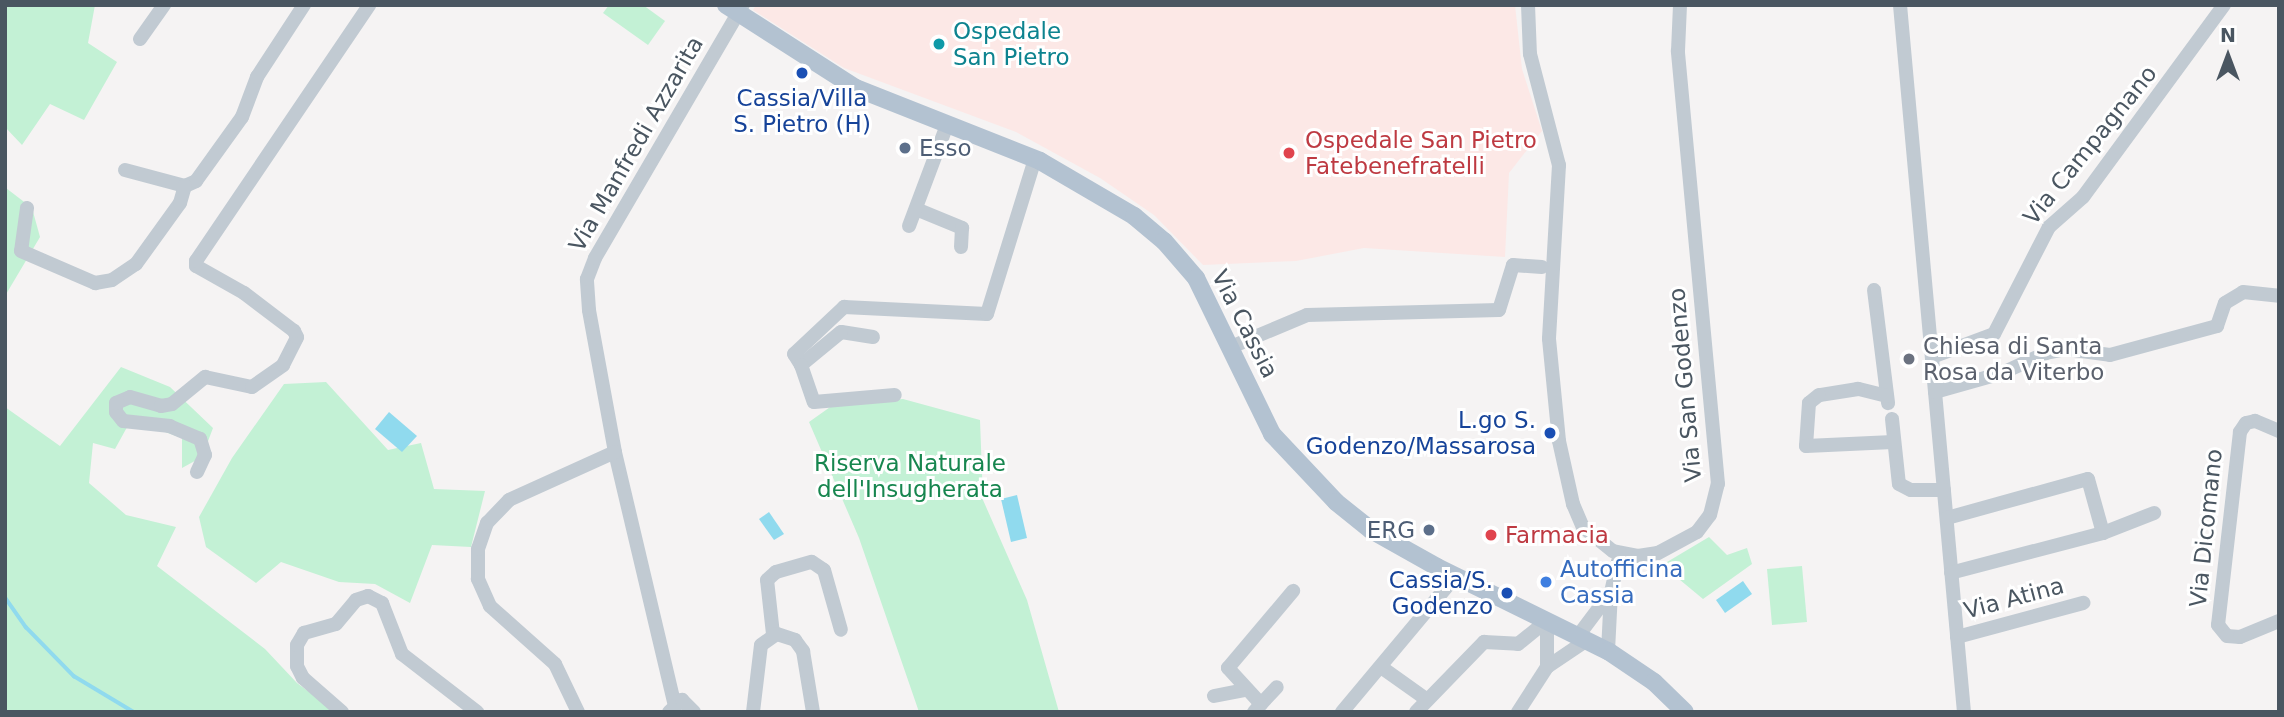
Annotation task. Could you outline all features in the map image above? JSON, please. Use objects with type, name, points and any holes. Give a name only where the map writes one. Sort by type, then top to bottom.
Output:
[{"type":"main road","name":"Via Cassia","points":[[736,8],[856,88],[1035,159],[1103,195],[1164,240],[1196,278],[1272,434],[1309,475],[1364,525],[1455,577],[1608,650],[1654,682],[1685,712]]},
{"type":"street","points":[[140,39],[164,5]]},
{"type":"street","points":[[125,170],[185,186],[196,181],[242,117],[257,77],[304,5]]},
{"type":"street","points":[[197,472],[205,455],[200,439],[170,426],[123,421],[116,412],[116,403],[130,397],[161,406],[172,404],[205,377],[252,387],[283,365],[297,337],[295,331],[244,293],[196,266],[196,261],[369,5]]},
{"type":"street","points":[[1528,5],[1531,54],[1559,165],[1549,332],[1553,406],[1578,517],[1597,541],[1619,553],[1611,592],[1608,650]]},
{"type":"street","name":"Via San Godenzo","points":[[1619,553],[1653,554],[1693,534],[1710,514],[1718,489],[1677,32],[1680,5]]},
{"type":"street","points":[[1900,5],[1964,712]]},
{"type":"street","name":"Via Campagnano","points":[[1932,357],[1994,334],[2049,227],[2083,197],[2224,5]]},
{"type":"street","name":"Via Manfredi Azzarita","points":[[615,452],[588,302],[590,267],[736,8]]},
{"type":"street","points":[[909,226],[947,125]]},
{"type":"street","points":[[895,395],[814,402],[795,350],[844,307],[987,314],[1035,159]]},
{"type":"street","points":[[27,208],[21,251],[95,283],[112,280],[136,264],[180,203],[185,186]]},
{"type":"street","points":[[916,209],[962,228],[961,247]]},
{"type":"street","points":[[1231,347],[1307,315],[1499,310],[1513,265],[1542,267]]},
{"type":"street","points":[[1874,290],[1888,400],[1858,389],[1819,394],[1807,413],[1806,446],[1893,442]]},
{"type":"street","points":[[1935,392],[2002,373],[2046,353],[2067,349],[2110,355],[2217,326],[2225,303],[2243,292],[2279,296]]},
{"type":"street","points":[[801,365],[841,332],[873,337]]},
{"type":"street","points":[[1892,419],[1899,484],[1911,490],[1944,490]]},
{"type":"street","name":"Via Dicomano","points":[[2279,431],[2258,421],[2246,423],[2239,436],[2218,625],[2227,636],[2240,637],[2279,621]]},
{"type":"street","points":[[578,712],[555,664],[490,606],[478,579],[478,550],[487,523],[509,500],[615,452],[672,707],[685,701],[694,712]]},
{"type":"street","points":[[1947,518],[2088,479],[2103,533]]},
{"type":"street","points":[[1951,573],[2103,533],[2154,513]]},
{"type":"street","points":[[753,712],[759,650],[773,634],[767,580],[776,572],[812,562],[824,570],[841,630]]},
{"type":"street","points":[[1342,712],[1455,577]]},
{"type":"street","points":[[1277,687],[1257,708],[1228,668],[1293,591]]},
{"type":"street","points":[[1518,712],[1548,667],[1583,638],[1611,592]]},
{"type":"street","points":[[342,712],[303,678],[297,666],[297,645],[304,634],[336,624],[356,600],[368,596],[382,603],[402,654],[477,712]]},
{"type":"street","name":"Via Atina","points":[[1957,637],[2083,603]]},
{"type":"street","points":[[1546,621],[1548,667]]},
{"type":"street","points":[[1416,712],[1484,642],[1518,644],[1546,621]]},
{"type":"street","points":[[773,634],[791,638],[803,651],[813,712]]},
{"type":"street","points":[[1381,667],[1426,699]]},
{"type":"street","points":[[1214,696],[1245,690]]},
{"type":"shaded area","name":"Ospedale San Pietro Fatebenefratelli","points":[[756,5],[1515,5],[1522,69],[1542,131],[1509,173],[1505,257],[1364,248],[1296,261],[1203,265],[1154,215],[1100,178],[1016,132],[844,68],[753,10]]},
{"type":"green space","points":[[5,5],[95,5],[88,43],[117,62],[84,120],[50,104],[22,145],[5,127]]},
{"type":"green space","points":[[609,5],[643,5],[665,21],[648,45],[603,13]]},
{"type":"green space","points":[[6,188],[32,208],[40,237],[5,296]]},
{"type":"green space","points":[[121,367],[170,387],[213,428],[202,457],[182,468],[182,438],[131,420],[115,449],[93,443],[89,483],[126,515],[176,527],[157,566],[265,649],[297,683],[336,712],[5,712],[5,407],[60,446]]},
{"type":"green space","points":[[326,382],[388,450],[421,443],[434,489],[485,491],[471,547],[432,545],[410,603],[375,584],[339,582],[281,562],[256,583],[206,547],[199,517],[232,458],[284,384]]},
{"type":"green space","name":"Riserva Naturale dell'Insugherata","points":[[903,399],[980,420],[983,500],[1027,600],[1059,712],[919,712],[859,538],[809,422],[833,405]]},
{"type":"green space","points":[[1709,537],[1727,555],[1747,548],[1752,564],[1703,599],[1662,565]]},
{"type":"green space","points":[[1802,566],[1807,622],[1772,625],[1767,569]]},
{"type":"water","points":[[389,412],[417,436],[402,452],[375,429]]},
{"type":"water","points":[[1017,495],[1027,538],[1011,542],[1001,499]]},
{"type":"water","points":[[769,512],[784,534],[774,540],[759,519]]},
{"type":"water","points":[[1743,581],[1752,594],[1725,613],[1716,600]]},
{"type":"waterway","points":[[5,597],[26,627],[74,676],[134,712]]},
{"type":"place","name":"Ospedale San Pietro","points":[[939,44]]},
{"type":"place","name":"Cassia/Villa S. Pietro (H)","points":[[802,73]]},
{"type":"place","name":"Esso","points":[[905,148]]},
{"type":"place","name":"Ospedale San Pietro Fatebenefratelli","points":[[1289,153]]},
{"type":"place","name":"Chiesa di Santa Rosa da Viterbo","points":[[1909,359]]},
{"type":"place","name":"L.go S. Godenzo/Massarosa","points":[[1550,433]]},
{"type":"place","name":"ERG","points":[[1429,530]]},
{"type":"place","name":"Farmacia","points":[[1491,535]]},
{"type":"place","name":"Autofficina Cassia","points":[[1546,582]]},
{"type":"place","name":"Cassia/S. Godenzo","points":[[1507,593]]}]
